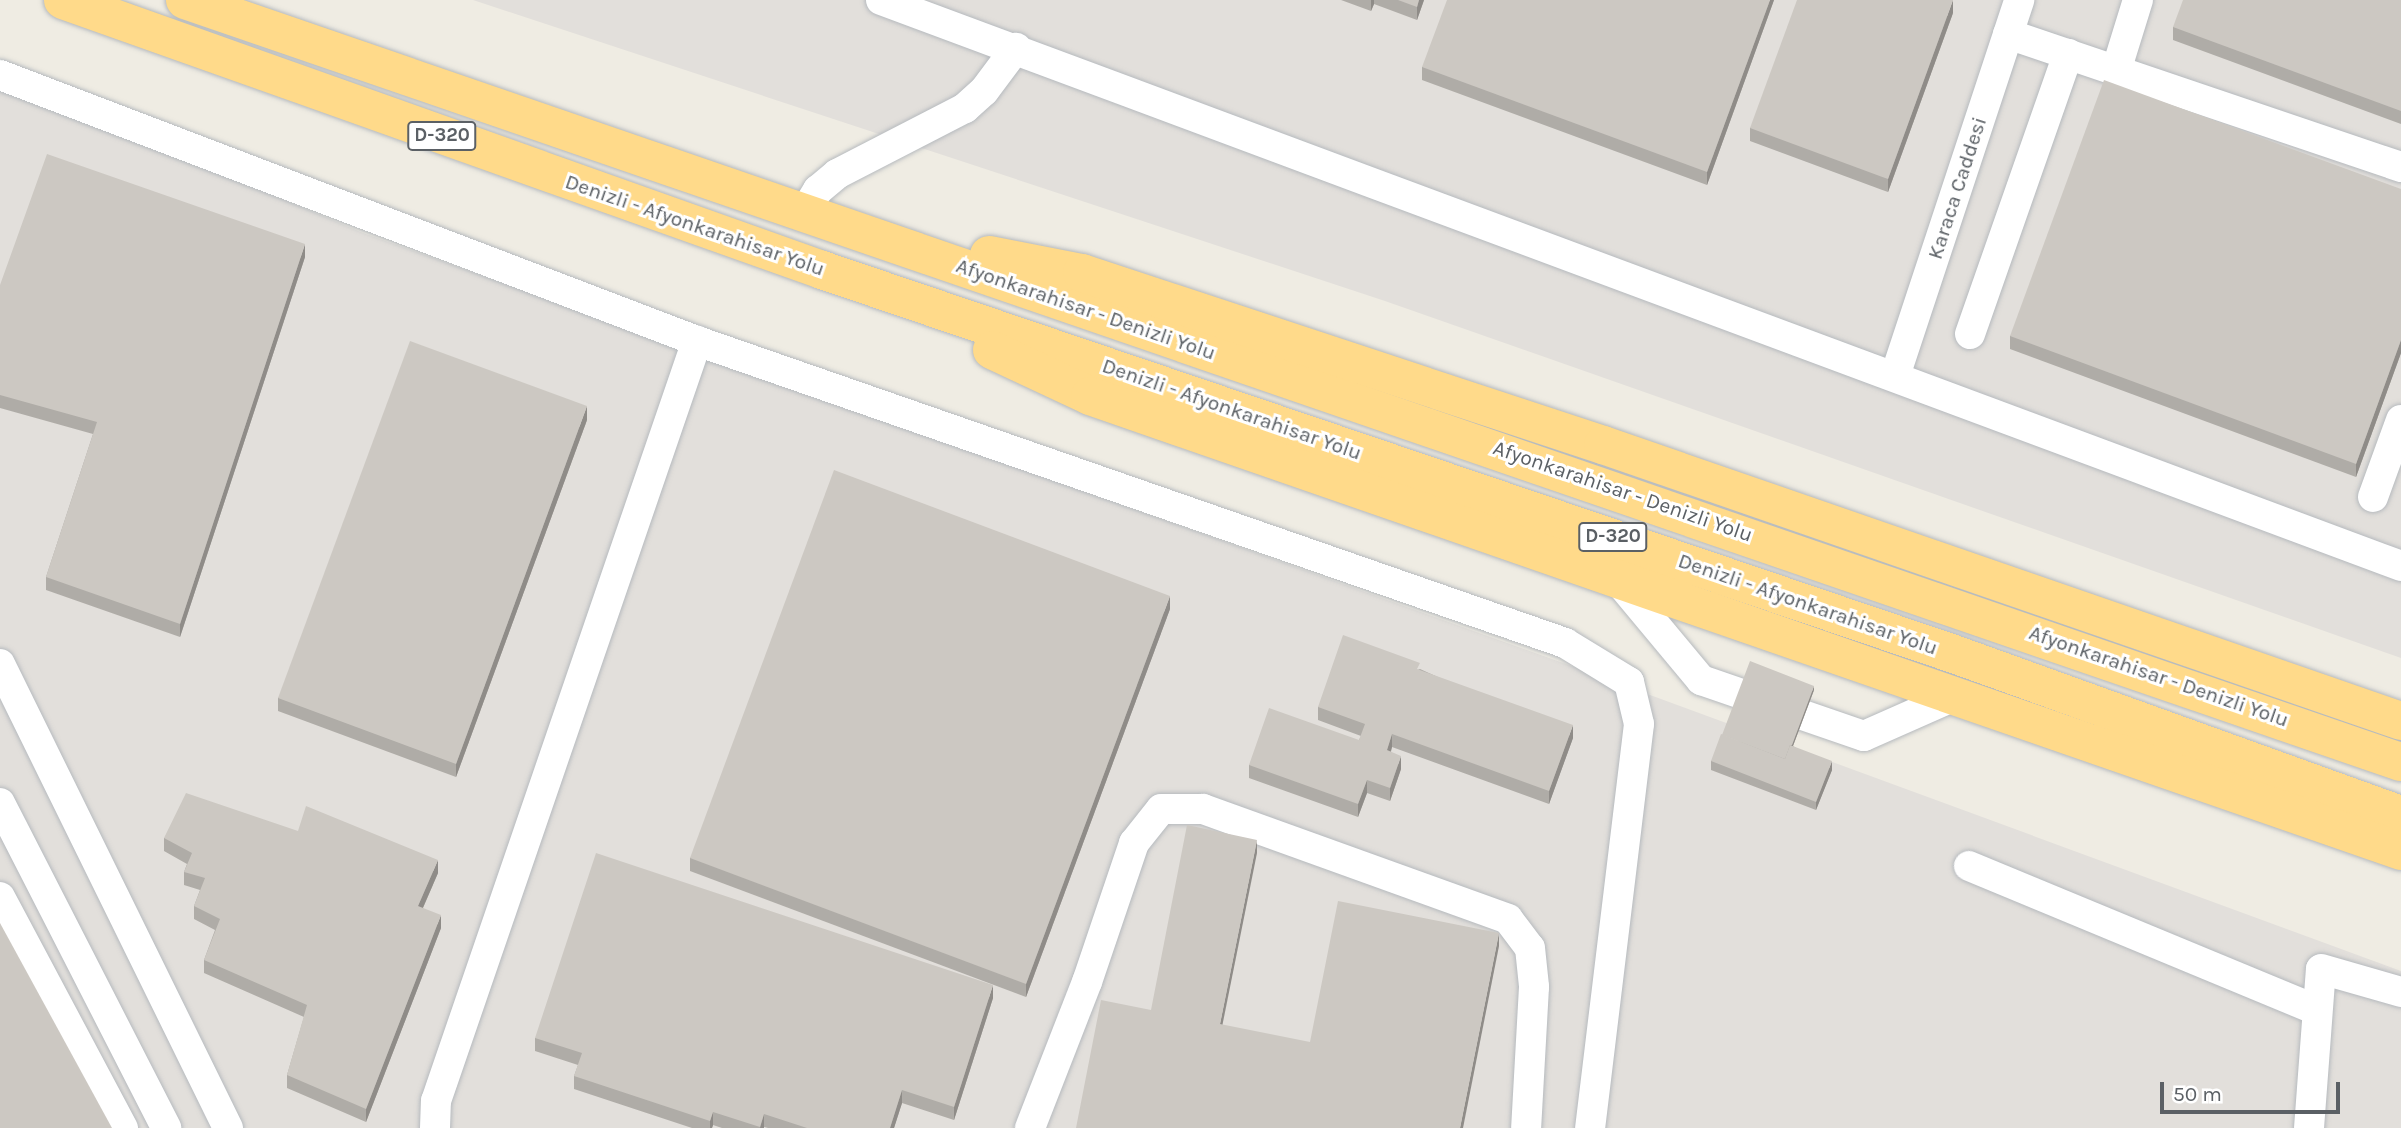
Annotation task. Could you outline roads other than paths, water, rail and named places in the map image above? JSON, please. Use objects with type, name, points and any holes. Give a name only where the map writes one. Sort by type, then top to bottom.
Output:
[{"type":"highway","name":"Denizli - Afyonkarahisar Yolu","points":[[63,0],[822,270],[1938,649],[2401,815]]},
{"type":"highway","name":"D-320","points":[[185,0],[843,226]]},
{"type":"highway","points":[[843,226],[1082,273],[1603,445],[2401,721]]},
{"type":"highway","name":"Afyonkarahisar - Denizli Yolu","points":[[843,226],[2401,762]]},
{"type":"highway","points":[[822,270],[1090,396],[2401,851]]},
{"type":"street","points":[[881,0],[1016,48],[2401,566]]},
{"type":"street","name":"Karaca Caddesi","points":[[1895,376],[2019,0]]},
{"type":"street","points":[[2116,71],[2138,0]]},
{"type":"street","points":[[2008,34],[2401,167]]},
{"type":"street","points":[[804,213],[818,190],[837,174],[965,108],[984,91],[1016,48]]},
{"type":"street","points":[[1970,334],[2068,54]]},
{"type":"street","points":[[0,75],[697,341],[1565,643],[1629,682],[1639,724],[1590,1128]]},
{"type":"street","points":[[435,1128],[436,1101],[697,341]]},
{"type":"street","points":[[2373,496],[2401,419]]},
{"type":"street","points":[[1616,577],[1701,680],[1851,732],[1864,736],[1957,695]]},
{"type":"street","points":[[0,664],[228,1128]]},
{"type":"street","points":[[0,803],[166,1128]]},
{"type":"street","points":[[1030,1128],[1087,982],[1134,843],[1161,809],[1203,809],[1508,919],[1530,948],[1534,987],[1526,1128]]},
{"type":"street","points":[[1969,866],[2315,1009]]},
{"type":"street","points":[[0,897],[123,1128]]},
{"type":"street","points":[[2309,1128],[2315,1009],[2321,969],[2401,992]]}]
